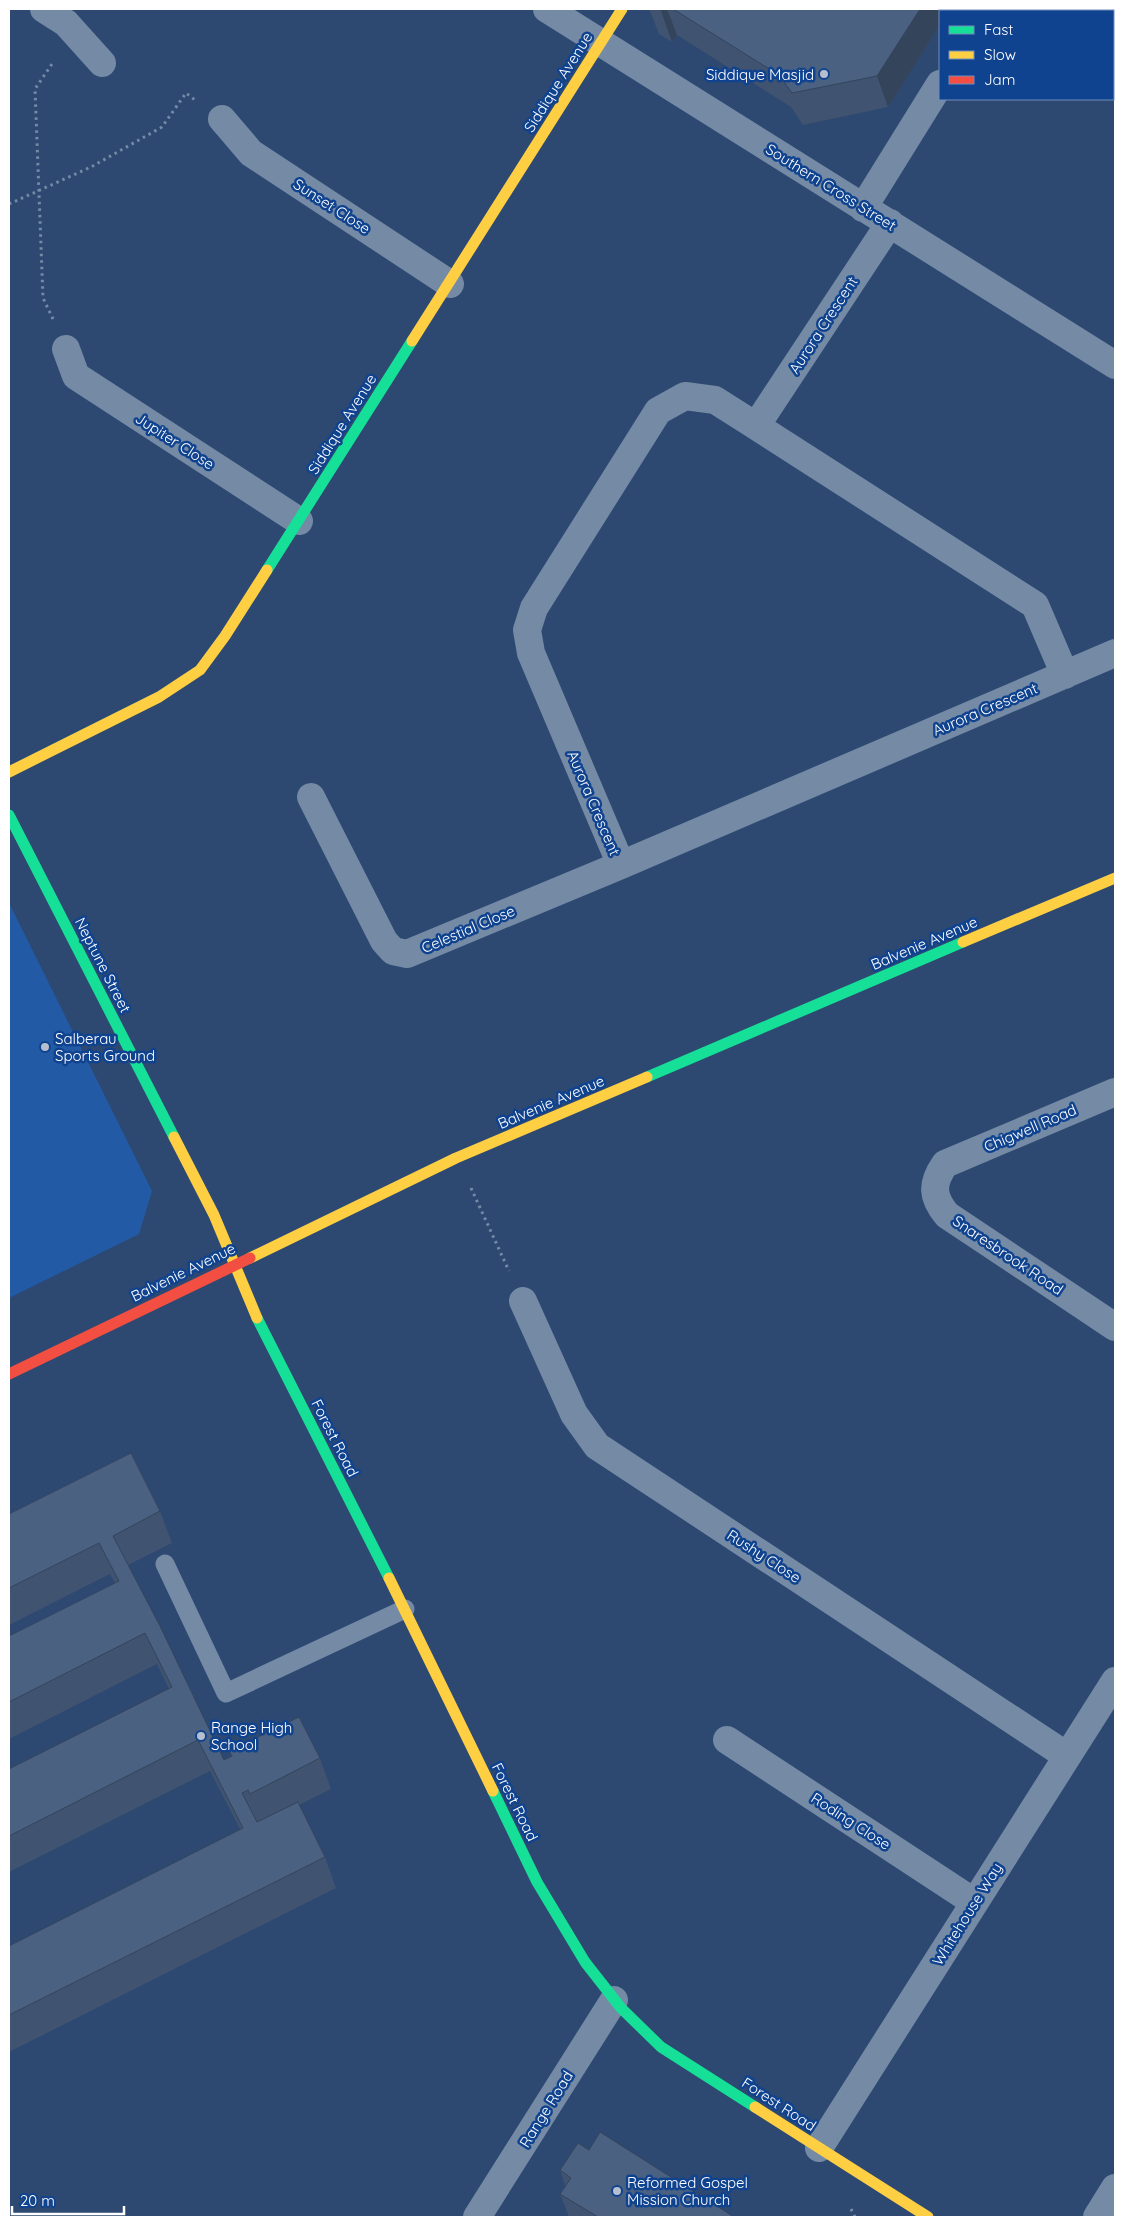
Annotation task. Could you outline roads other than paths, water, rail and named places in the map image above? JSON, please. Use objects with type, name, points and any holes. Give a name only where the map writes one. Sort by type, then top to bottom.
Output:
[{"type":"street","points":[[44,9],[66,23],[102,63]]},
{"type":"street","name":"Southern Cross Street","points":[[547,9],[1115,365]]},
{"type":"street","name":"Siddique Avenue","points":[[9,772],[159,697],[200,670],[226,636],[622,9]]},
{"type":"street","points":[[863,208],[939,86]]},
{"type":"street","name":"Sunset Close","points":[[222,119],[251,153],[450,284]]},
{"type":"street","name":"Aurora Crescent","points":[[756,426],[890,223]]},
{"type":"street","name":"Jupiter Close","points":[[66,349],[76,376],[299,521]]},
{"type":"street","name":"Aurora Crescent","points":[[1065,674],[1035,605],[715,400],[685,396],[658,411],[534,608],[527,630],[531,653],[621,865],[1115,653]]},
{"type":"street","name":"Celestial Close","points":[[311,797],[384,941],[393,950],[407,954],[621,865]]},
{"type":"street","name":"Neptune Street","points":[[9,815],[214,1215],[234,1264]]},
{"type":"street","name":"Balvenie Avenue","points":[[9,1374],[456,1158],[1115,878]]},
{"type":"street","name":"Chigwell Road","points":[[945,1164],[1115,1092]]},
{"type":"street","name":"Snaresbrook Road","points":[[945,1164],[936,1176],[935,1187],[937,1203],[947,1215],[1115,1327]]},
{"type":"street","name":"Forest Road","points":[[234,1264],[254,1312],[405,1609],[537,1882],[585,1962],[614,2000],[661,2047],[928,2217]]},
{"type":"street","name":"Rushy Close","points":[[523,1301],[574,1414],[597,1446],[1067,1756]]},
{"type":"street","name":"Whitehouse Way","points":[[819,2148],[1115,1680]]},
{"type":"street","name":"Roding Close","points":[[728,1740],[974,1902]]},
{"type":"street","name":"Range Road","points":[[477,2217],[614,2000]]},
{"type":"street","points":[[1097,2217],[1115,2188]]},
{"type":"lane","points":[[165,1564],[226,1693],[405,1609]]},
{"type":"place","name":"Siddique Masjid","points":[[824,74]]},
{"type":"place","name":"Salberau Sports Ground","points":[[45,1047]]},
{"type":"place","name":"Range High School","points":[[201,1736]]},
{"type":"place","name":"Reformed Gospel Mission Church","points":[[617,2191]]}]
